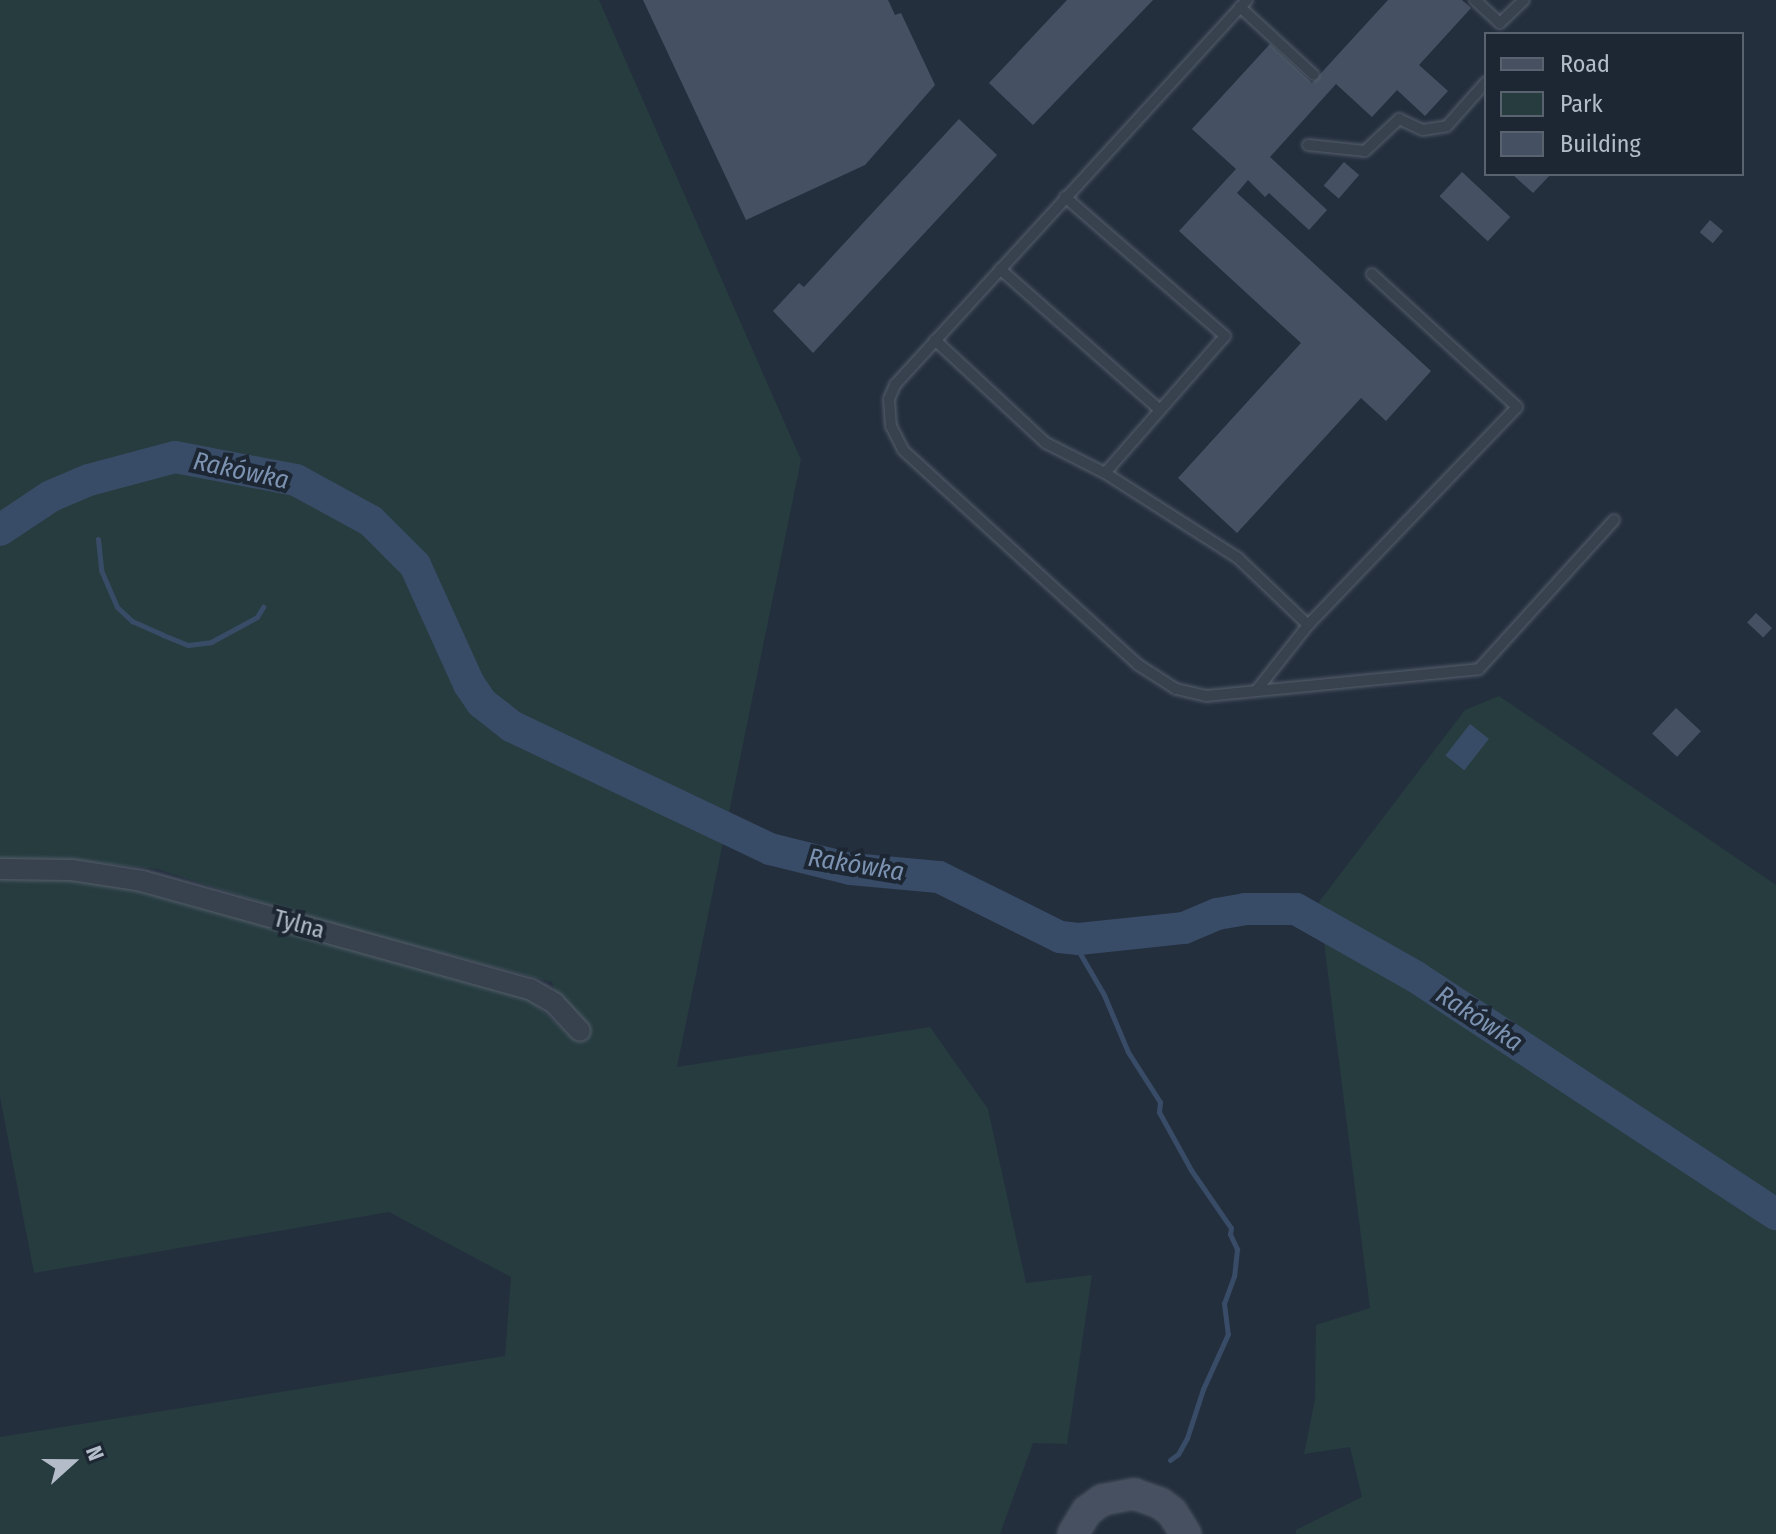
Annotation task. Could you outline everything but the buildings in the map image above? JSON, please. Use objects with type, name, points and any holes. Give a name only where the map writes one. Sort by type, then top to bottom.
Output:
[{"type":"main road","points":[[1073,1534],[1087,1511],[1102,1500],[1134,1494],[1160,1503],[1172,1512],[1186,1534]]},
{"type":"street","name":"Tylna","points":[[0,869],[72,870],[142,881],[530,989],[554,1003],[580,1031]]},
{"type":"lane","points":[[1475,0],[1501,28],[1524,0]]},
{"type":"lane","points":[[1314,75],[1244,4],[895,385],[889,399],[891,426],[903,450],[1137,664],[1176,689],[1206,696],[1479,669],[1614,520]]},
{"type":"lane","points":[[1308,145],[1365,151],[1399,119],[1423,130],[1447,126],[1484,84]]},
{"type":"lane","points":[[1065,197],[1225,336],[1105,473]]},
{"type":"lane","points":[[1000,269],[1160,410]]},
{"type":"lane","points":[[1256,691],[1308,625],[1517,407],[1372,274]]},
{"type":"lane","points":[[935,340],[1046,443],[1105,473],[1238,558],[1308,625]]},
{"type":"green space","points":[[0,0],[599,0],[801,460],[677,1067],[930,1027],[988,1109],[1026,1283],[1092,1275],[1067,1444],[1033,1443],[1000,1534],[0,1534],[0,1437],[505,1356],[511,1277],[389,1212],[34,1273],[0,1097],[0,879],[98,881],[524,993],[570,1036],[552,982],[320,921],[157,869],[81,861],[0,860]]},
{"type":"green space","points":[[1499,696],[1776,885],[1776,1534],[1296,1534],[1296,1530],[1362,1497],[1350,1447],[1304,1454],[1315,1399],[1316,1325],[1370,1308],[1319,902],[1465,710]]},
{"type":"water","points":[[1470,724],[1489,739],[1464,770],[1445,756]]},
{"type":"waterway","name":"Rakówka","points":[[0,530],[51,496],[89,480],[175,457],[296,480],[371,521],[415,565],[469,684],[482,703],[511,726],[770,849],[851,869],[939,877],[1060,937],[1079,939],[1184,928],[1217,914],[1245,909],[1296,909],[1416,977],[1776,1214]]},
{"type":"waterway","points":[[98,539],[101,570],[117,607],[132,621],[163,635],[188,645],[211,642],[257,617],[263,607]]},
{"type":"waterway","points":[[1071,938],[1104,995],[1128,1052],[1160,1102],[1159,1112],[1191,1170],[1231,1228],[1230,1234],[1237,1249],[1234,1276],[1224,1303],[1228,1334],[1203,1389],[1187,1438],[1178,1454],[1170,1460]]}]
